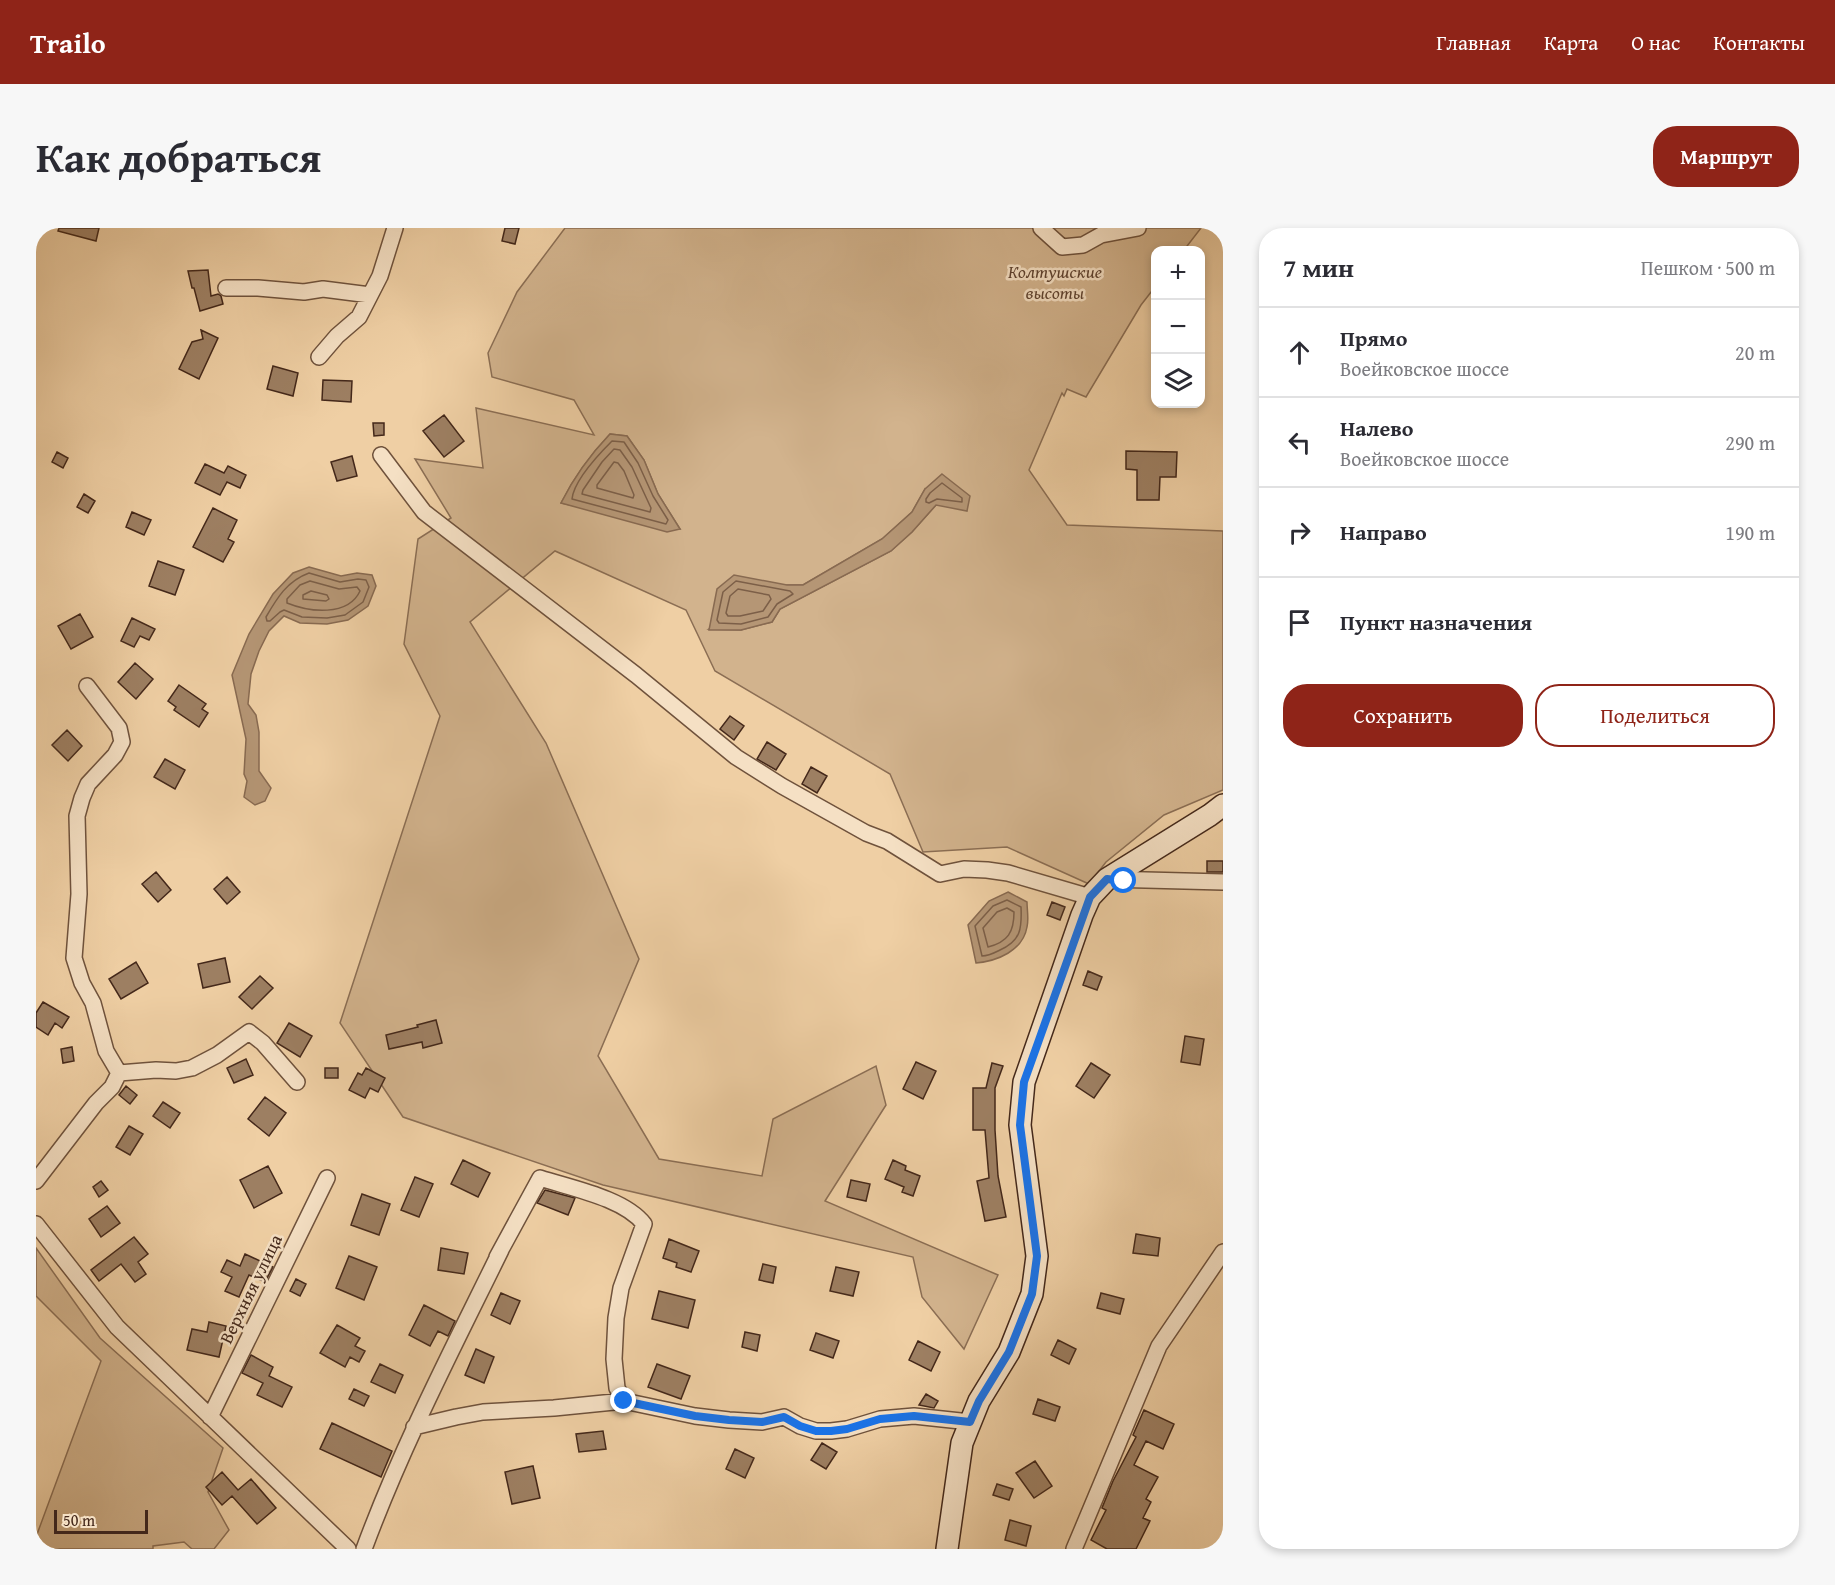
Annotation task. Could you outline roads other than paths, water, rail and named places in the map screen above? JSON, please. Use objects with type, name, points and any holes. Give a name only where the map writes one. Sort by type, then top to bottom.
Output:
[{"type":"street","points":[[319,357],[337,336],[359,317],[380,276],[395,228]]},
{"type":"street","points":[[1041,228],[1062,247],[1083,245],[1101,235],[1138,228]]},
{"type":"street","points":[[226,288],[304,292],[323,289],[370,295]]},
{"type":"street","points":[[381,455],[424,512],[636,675],[736,757],[782,786],[866,833],[887,841],[940,874],[964,869],[1008,873],[1090,897]]},
{"type":"street","points":[[87,686],[119,728],[122,742],[115,755],[88,784],[77,816],[79,894],[74,958],[82,983],[93,1004],[106,1051],[119,1073]]},
{"type":"street","points":[[947,1549],[962,1443],[979,1401],[1009,1352],[1032,1294],[1037,1256],[1020,1125],[1024,1082],[1090,897],[1107,879],[1223,806]]},
{"type":"street","points":[[1107,879],[1223,882]]},
{"type":"street","points":[[119,1073],[176,1071],[192,1068],[217,1055],[249,1032],[263,1043],[297,1082]]},
{"type":"street","points":[[36,1181],[96,1103],[112,1087],[119,1073]]},
{"type":"street","name":"Верхняя улица","points":[[210,1417],[327,1178]]},
{"type":"street","points":[[364,1549],[385,1493],[414,1427],[499,1253],[540,1178],[610,1200],[637,1215],[644,1224],[621,1288],[616,1318],[614,1359],[617,1388],[624,1401]]},
{"type":"street","points":[[36,1224],[117,1327],[348,1549]]},
{"type":"street","points":[[1074,1549],[1159,1346],[1223,1252]]},
{"type":"street","points":[[414,1427],[483,1412],[624,1401],[695,1416],[729,1420],[762,1422],[784,1417],[800,1426],[816,1431],[847,1429],[880,1419],[914,1416],[970,1422]]},
{"type":"water","points":[[610,434],[627,436],[644,460],[658,494],[680,529],[667,532],[561,503],[583,467]]},
{"type":"water","points":[[942,474],[970,496],[967,511],[936,505],[891,551],[780,609],[772,622],[741,630],[709,630],[717,589],[734,575],[787,585],[803,585],[882,539],[912,512],[925,489]]},
{"type":"water","points":[[309,567],[341,576],[357,573],[372,575],[376,586],[368,606],[348,620],[327,624],[300,623],[284,616],[269,631],[251,674],[248,704],[256,715],[259,732],[259,771],[271,788],[265,801],[255,805],[244,797],[247,781],[244,774],[246,739],[232,675],[249,634],[273,594],[293,573]]},
{"type":"water","points":[[1008,892],[1027,902],[1028,921],[1025,935],[1008,953],[992,960],[976,963],[968,925],[989,901]]},
{"type":"park label","name":"Колтушские высоты","points":[[1055,282]]}]
